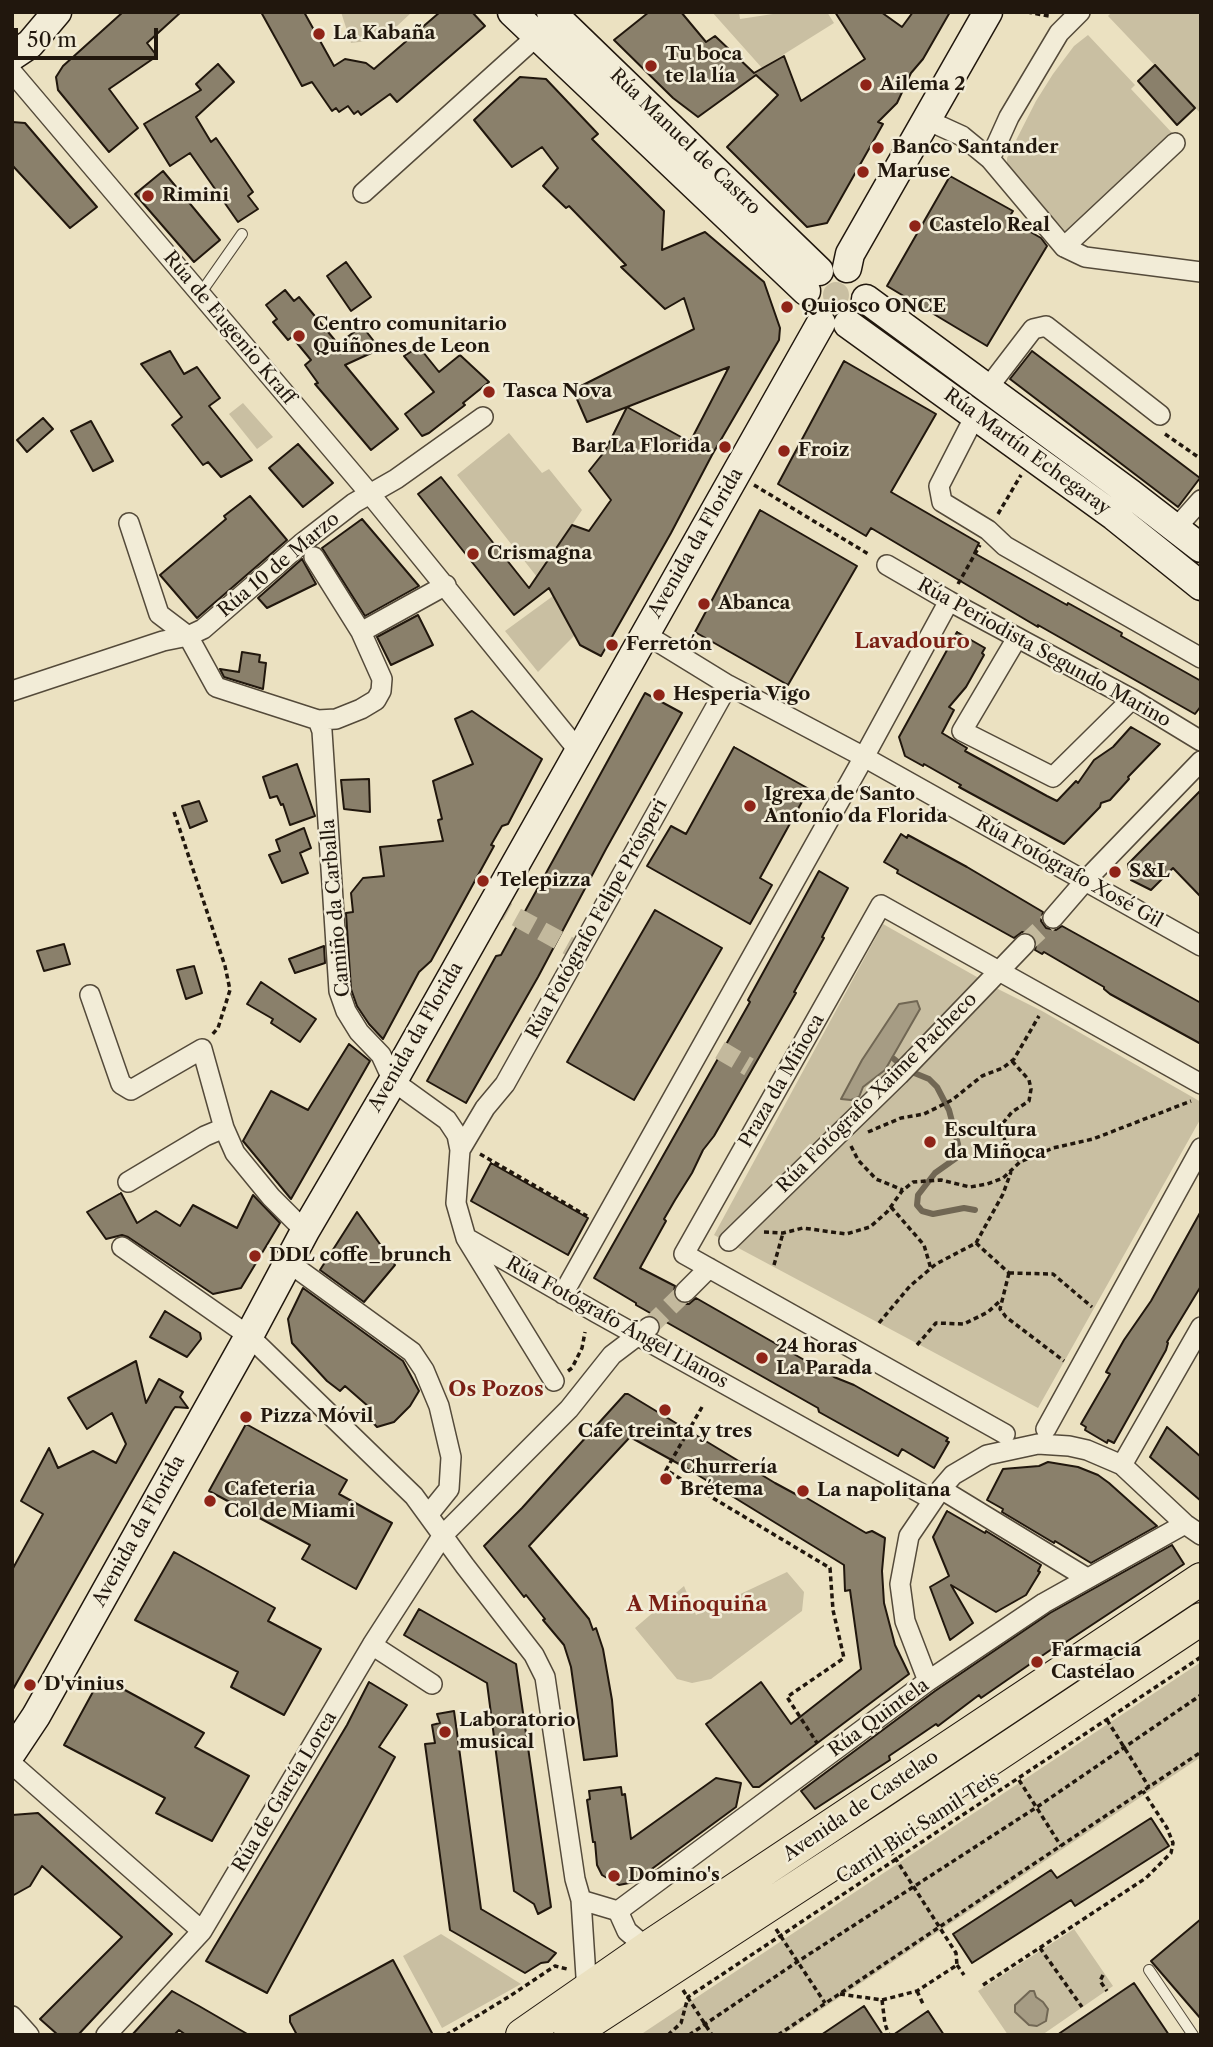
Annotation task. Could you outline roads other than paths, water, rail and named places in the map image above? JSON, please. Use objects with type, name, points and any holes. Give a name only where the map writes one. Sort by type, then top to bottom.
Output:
[{"type":"main road","name":"Rúa Manuel de Castro","points":[[513,12],[544,24],[812,281]]},
{"type":"main road","points":[[847,268],[850,254],[984,14]]},
{"type":"main road","points":[[14,58],[54,15]]},
{"type":"main road","points":[[838,266],[847,268],[862,280],[866,299],[860,313],[835,323],[809,309],[812,281],[838,266]]},
{"type":"main road","name":"Rúa Martín Echegaray","points":[[866,299],[1114,516],[1201,586]]},
{"type":"main road","name":"Rúa Martín Echegaray","points":[[835,323],[982,401],[1176,528],[1201,548]]},
{"type":"main road","name":"Avenida da Florida","points":[[12,1752],[36,1716],[305,1231],[393,1081],[735,474],[835,323]]},
{"type":"main road","name":"Avenida de Castelao","points":[[522,2035],[579,1981],[647,1948],[1201,1579]]},
{"type":"main road","name":"Avenida de Castelao","points":[[570,2035],[1201,1619]]},
{"type":"street","points":[[990,159],[1009,117],[1059,33],[1080,12]]},
{"type":"street","points":[[363,193],[544,24]]},
{"type":"street","name":"Rúa de Eugenio Kraff","points":[[14,58],[200,295],[446,584],[578,750]]},
{"type":"street","points":[[927,120],[962,136],[990,159],[1065,247],[1085,257],[1201,272]]},
{"type":"street","points":[[1065,247],[1175,143]]},
{"type":"street","points":[[1160,415],[1046,326],[1033,328],[982,401],[939,486],[942,502],[988,530],[1005,546],[1201,658]]},
{"type":"street","name":"Rúa 10 de Marzo","points":[[188,636],[203,629],[354,503],[396,479],[483,417]]},
{"type":"street","points":[[1176,528],[1201,500]]},
{"type":"street","points":[[129,523],[159,614],[188,636],[216,687],[318,720],[337,719],[376,700],[381,691],[382,679],[361,632],[314,557]]},
{"type":"street","name":"Rúa Periodista Segundo Marino","points":[[887,565],[948,601],[1132,699],[1201,741]]},
{"type":"street","points":[[361,632],[446,584]]},
{"type":"street","points":[[563,1294],[712,1046],[948,601]]},
{"type":"street","name":"Rúa Fotógrafo Xosé Gil","points":[[645,634],[728,685],[864,757],[1201,946]]},
{"type":"street","points":[[12,691],[163,641],[188,636]]},
{"type":"street","points":[[1017,638],[962,732],[1053,777],[1132,699]]},
{"type":"street","name":"Rúa Fotógrafo Felipe Prósperi","points":[[460,1150],[485,1108],[505,1084],[728,685]]},
{"type":"street","name":"Camiño da Carballa","points":[[318,720],[322,731],[339,991],[346,1011],[359,1032],[381,1055],[393,1081]]},
{"type":"street","points":[[1053,918],[1201,761]]},
{"type":"street","name":"Praza da Miñoca","points":[[1005,1434],[684,1254],[881,905],[999,971],[1198,1092]]},
{"type":"street","name":"Rúa Fotógrafo Xaime Pacheco","points":[[729,1241],[845,1132],[1025,944]]},
{"type":"street","points":[[90,995],[121,1084],[131,1090],[202,1049],[224,1128],[235,1153],[249,1173],[305,1231]]},
{"type":"street","points":[[393,1081],[447,1120],[457,1135],[460,1150],[456,1203],[466,1238],[554,1381]]},
{"type":"street","points":[[128,1182],[224,1128]]},
{"type":"street","points":[[1046,1429],[1201,1148]]},
{"type":"street","name":"Rúa Fotógrafo Ángel Llanos","points":[[466,1238],[563,1294],[643,1331],[1087,1578]]},
{"type":"street","points":[[122,1247],[249,1336],[414,1496],[534,1655],[545,1677],[575,1879],[581,1900],[579,1981]]},
{"type":"street","points":[[288,1262],[412,1352],[424,1370],[439,1406],[451,1457],[449,1489],[428,1515]]},
{"type":"street","points":[[685,1292],[709,1268]]},
{"type":"street","points":[[1122,1465],[1201,1327]]},
{"type":"street","points":[[443,1535],[569,1409],[612,1355],[643,1331]]},
{"type":"street","points":[[928,1681],[905,1621],[900,1584],[909,1536],[953,1475],[987,1455],[1038,1444],[1087,1450],[1122,1465],[1193,1529]]},
{"type":"street","name":"Rúa Quintela","points":[[618,1911],[928,1681],[1044,1603],[1087,1578],[1193,1529]]},
{"type":"street","name":"Rúa de García Lorca","points":[[106,2035],[202,1931],[372,1645],[443,1535]]},
{"type":"street","points":[[372,1645],[432,1684]]},
{"type":"street","points":[[12,1764],[202,1931]]},
{"type":"street","points":[[581,1900],[618,1911],[627,1931],[647,1948]]},
{"type":"street","points":[[12,2016],[29,2035]]},
{"type":"lane","points":[[200,295],[242,234]]},
{"type":"lane","points":[[1149,1970],[1193,2035]]},
{"type":"waterway","points":[[894,1059],[907,1070],[929,1079],[937,1087],[949,1110],[958,1144],[959,1156],[935,1173],[918,1195],[917,1205],[922,1211],[933,1214],[964,1208],[975,1210]]},
{"type":"tunnel","points":[[491,903],[580,952]]},
{"type":"tunnel","points":[[1025,944],[1053,918]]},
{"type":"tunnel","points":[[720,1050],[749,1067]]},
{"type":"tunnel","points":[[649,1327],[685,1292]]},
{"type":"place","name":"La Kabaña","points":[[319,34]]},
{"type":"place","name":"Tu boca te la lía","points":[[651,66]]},
{"type":"place","name":"Ailema 2","points":[[866,85]]},
{"type":"place","name":"Banco Santander","points":[[878,148]]},
{"type":"place","name":"Maruse","points":[[863,172]]},
{"type":"place","name":"Rimini","points":[[148,196]]},
{"type":"place","name":"Castelo Real","points":[[915,226]]},
{"type":"place","name":"Quiosco ONCE","points":[[787,307]]},
{"type":"place","name":"Centro comunitario Quiñones de Leon","points":[[299,336]]},
{"type":"place","name":"Tasca Nova","points":[[489,392]]},
{"type":"place","name":"Bar La Florida","points":[[725,447]]},
{"type":"place","name":"Froiz","points":[[784,451]]},
{"type":"place","name":"Crismagna","points":[[473,554]]},
{"type":"place","name":"Abanca","points":[[704,604]]},
{"type":"place","name":"Ferretón","points":[[612,645]]},
{"type":"place","name":"Hesperia Vigo","points":[[659,695]]},
{"type":"place","name":"Igrexa de Santo Antonio da Florida","points":[[750,806]]},
{"type":"place","name":"S&L","points":[[1115,872]]},
{"type":"place","name":"Telepizza","points":[[483,881]]},
{"type":"place","name":"Escultura da Miñoca","points":[[930,1142]]},
{"type":"place","name":"DDL coffe_brunch","points":[[255,1256]]},
{"type":"place","name":"24 horas La Parada","points":[[762,1358]]},
{"type":"place","name":"Cafe treinta y tres","points":[[665,1410]]},
{"type":"place","name":"Pizza Móvil","points":[[246,1417]]},
{"type":"place","name":"Churrería Brétema","points":[[666,1479]]},
{"type":"place","name":"La napolitana","points":[[803,1491]]},
{"type":"place","name":"Cafeteria Col de Miami","points":[[210,1501]]},
{"type":"place","name":"Farmacia Castelao","points":[[1037,1662]]},
{"type":"place","name":"D'vinius","points":[[30,1685]]},
{"type":"place","name":"Laboratorio musical","points":[[445,1732]]},
{"type":"place","name":"Domino's","points":[[614,1876]]},
{"type":"district","name":"Lavadouro","points":[[912,642]]},
{"type":"district","name":"Os Pozos","points":[[496,1390]]},
{"type":"district","name":"A Miñoquiña","points":[[697,1605]]}]
